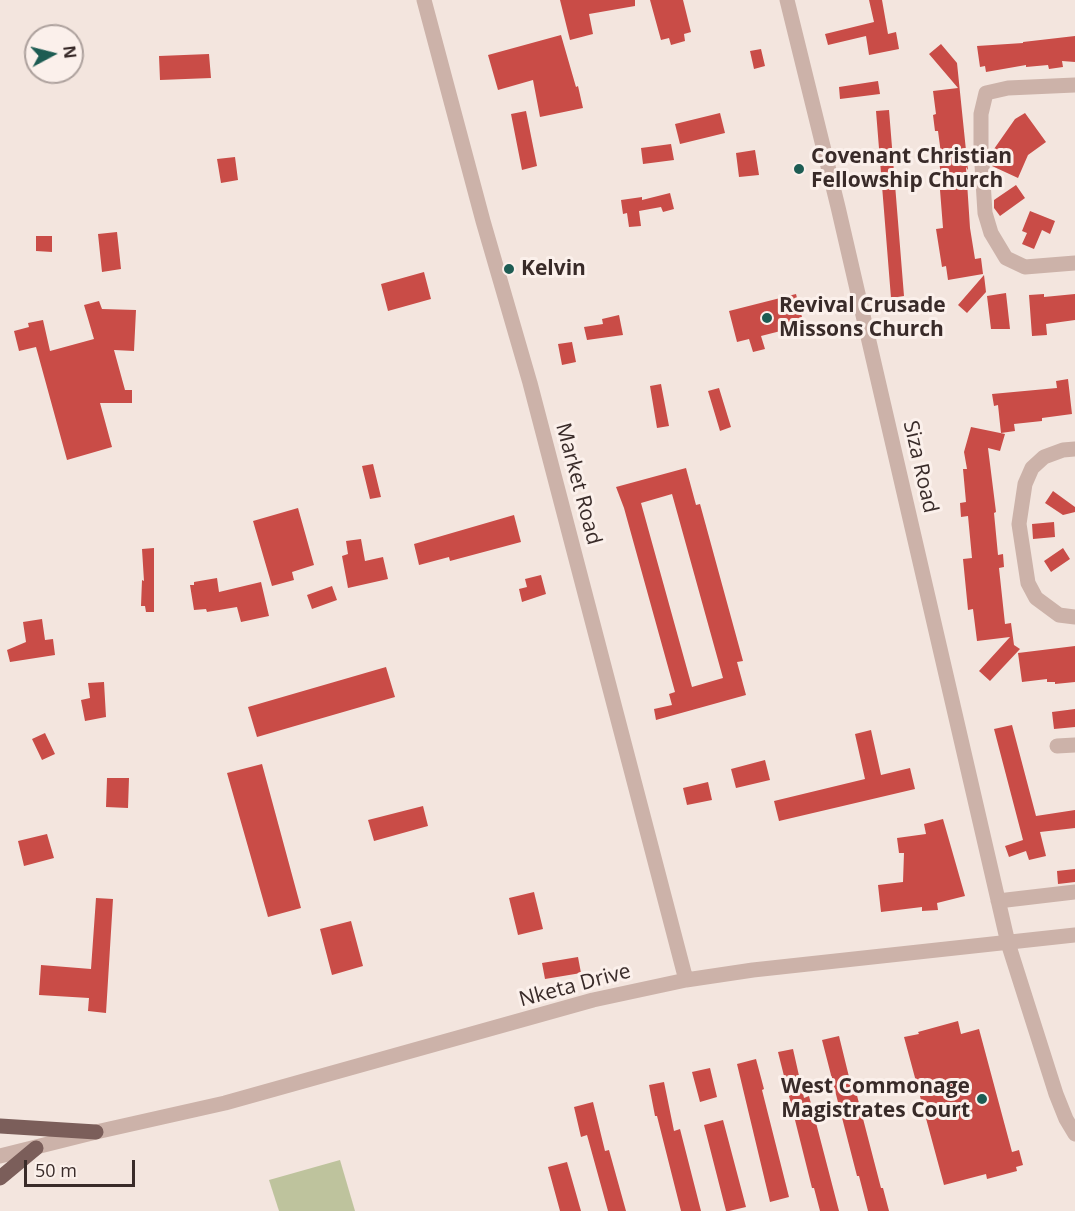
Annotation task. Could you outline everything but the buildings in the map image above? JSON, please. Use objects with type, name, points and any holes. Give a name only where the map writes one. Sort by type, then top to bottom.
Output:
[{"type":"main road","points":[[0,1126],[96,1132]]},
{"type":"main road","points":[[0,1178],[36,1148]]},
{"type":"street","name":"Market Road","points":[[424,0],[483,221],[530,383],[686,980]]},
{"type":"street","name":"Siza Road","points":[[787,0],[838,207],[1008,944],[1056,1094],[1075,1134]]},
{"type":"street","points":[[1075,85],[1008,88],[986,93],[981,114],[985,213],[991,233],[1006,258],[1025,267],[1075,263]]},
{"type":"street","points":[[1075,449],[1063,450],[1044,457],[1032,468],[1025,484],[1019,524],[1029,583],[1036,598],[1059,615],[1075,617]]},
{"type":"street","points":[[1057,746],[1075,744]]},
{"type":"street","points":[[998,901],[1075,892]]},
{"type":"street","name":"Nketa Drive","points":[[0,1156],[225,1103],[593,1000],[686,980],[753,970],[1075,935]]},
{"type":"green space","points":[[340,1160],[355,1211],[279,1211],[269,1180]]},
{"type":"place","name":"Covenant Christian Fellowship Church","points":[[799,169]]},
{"type":"place","name":"Kelvin","points":[[509,269]]},
{"type":"place","name":"Revival Crusade Missons Church","points":[[767,318]]},
{"type":"place","name":"West Commonage Magistrates Court","points":[[982,1099]]}]
